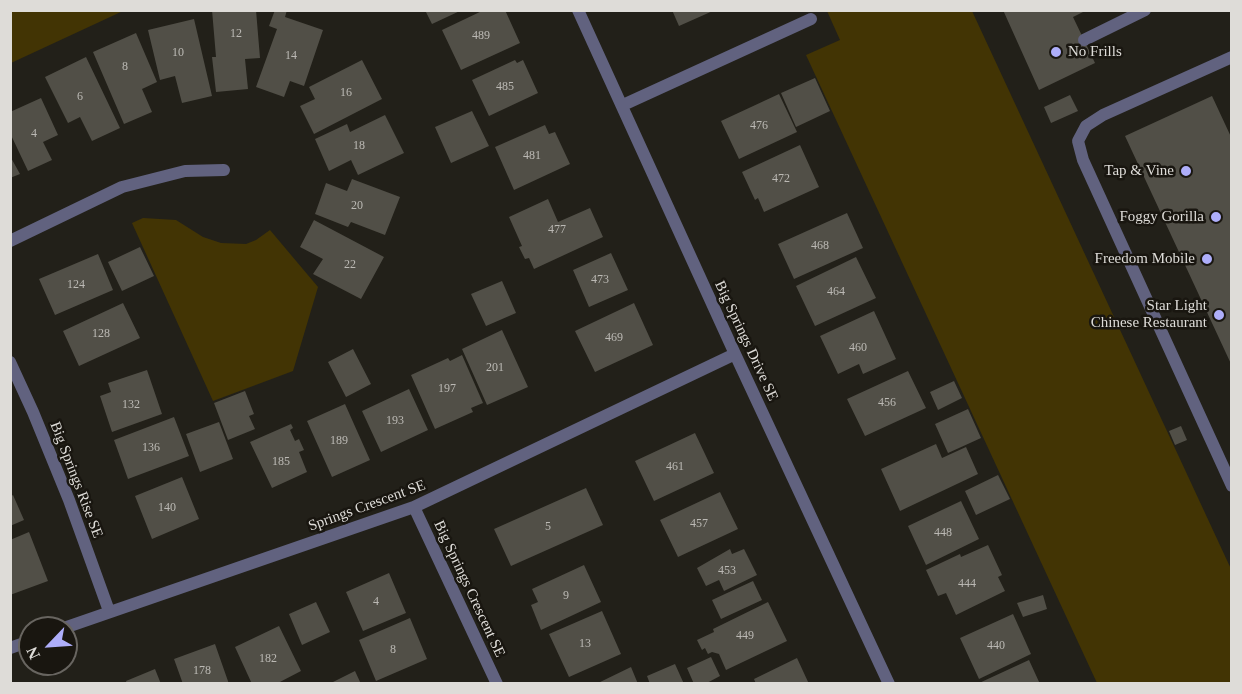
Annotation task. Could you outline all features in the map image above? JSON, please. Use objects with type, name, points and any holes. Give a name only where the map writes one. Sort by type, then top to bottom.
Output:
[{"type":"street","name":"Big Springs Drive SE","points":[[578,10],[889,684]]},
{"type":"street","points":[[1084,40],[1145,10]]},
{"type":"street","points":[[623,105],[811,19]]},
{"type":"street","points":[[1232,57],[1103,115],[1086,126],[1078,141],[1083,160],[1232,486]]},
{"type":"street","points":[[10,241],[122,187],[185,171],[224,170]]},
{"type":"street","name":"Springs Crescent SE","points":[[78,623],[414,507],[735,354]]},
{"type":"street","name":"Big Springs Rise SE","points":[[10,362],[69,501],[109,611]]},
{"type":"street","name":"Big Springs Crescent SE","points":[[414,507],[496,684]]},
{"type":"shaded area","points":[[11,10],[123,10],[123,11],[11,63]]},
{"type":"shaded area","points":[[827,11],[972,11],[1231,569],[1231,683],[1097,683],[806,55],[840,40]]},
{"type":"shaded area","points":[[143,218],[176,220],[203,237],[221,243],[246,244],[270,230],[318,287],[293,371],[213,401],[132,223]]},
{"type":"building","points":[[212,10],[256,10],[260,58],[245,59],[248,89],[216,92],[212,57],[216,57]]},
{"type":"building","points":[[275,10],[287,10],[285,17],[323,30],[304,86],[290,81],[284,97],[256,87],[277,29],[269,26]]},
{"type":"building","points":[[425,10],[462,10],[432,24]]},
{"type":"building","points":[[484,10],[505,10],[520,43],[461,70],[442,30]]},
{"type":"building","points":[[672,10],[715,10],[679,26]]},
{"type":"building","name":"No Frills","points":[[1003,10],[1087,10],[1073,17],[1095,63],[1039,90]]},
{"type":"building","points":[[194,19],[212,96],[182,103],[175,76],[160,80],[148,30]]},
{"type":"building","points":[[136,33],[157,82],[142,89],[152,112],[124,124],[93,52]]},
{"type":"building","points":[[86,57],[120,128],[92,141],[80,117],[68,123],[45,77]]},
{"type":"building","points":[[362,60],[382,99],[314,134],[300,106],[315,99],[309,87]]},
{"type":"building","points":[[515,60],[517,63],[523,60],[538,93],[489,116],[472,80]]},
{"type":"building","points":[[815,78],[830,111],[796,127],[781,93]]},
{"type":"building","points":[[779,94],[797,132],[739,159],[721,121]]},
{"type":"building","points":[[1070,95],[1078,111],[1051,123],[1044,107]]},
{"type":"building","name":"Tap & Vine","points":[[1212,96],[1232,139],[1232,366],[1125,136]]},
{"type":"building","points":[[41,98],[58,135],[43,142],[52,160],[28,171],[10,133],[10,112]]},
{"type":"building","points":[[472,111],[489,146],[451,163],[435,127]]},
{"type":"building","points":[[385,115],[404,153],[358,175],[351,160],[329,171],[315,139],[347,124],[350,132]]},
{"type":"building","points":[[545,125],[549,134],[555,132],[570,164],[514,190],[495,147]]},
{"type":"building","points":[[800,145],[819,187],[764,212],[758,198],[755,200],[742,172]]},
{"type":"building","points":[[10,156],[20,174],[10,178]]},
{"type":"building","points":[[352,179],[400,197],[385,235],[351,222],[348,227],[315,214],[326,183],[347,191]]},
{"type":"building","points":[[548,199],[558,222],[590,208],[603,237],[534,269],[529,258],[525,259],[519,247],[522,246],[509,217]]},
{"type":"building","points":[[847,213],[863,248],[794,279],[778,244]]},
{"type":"building","points":[[314,220],[384,257],[361,299],[313,274],[323,259],[300,247]]},
{"type":"building","points":[[140,247],[154,276],[122,291],[108,262]]},
{"type":"building","points":[[611,253],[628,290],[589,307],[573,270]]},
{"type":"building","points":[[98,254],[113,290],[55,315],[39,279]]},
{"type":"building","points":[[856,257],[876,298],[815,326],[796,286]]},
{"type":"building","points":[[502,281],[516,313],[486,326],[471,294]]},
{"type":"building","points":[[123,303],[140,338],[79,366],[63,331]]},
{"type":"building","points":[[634,303],[653,345],[595,372],[575,331]]},
{"type":"building","points":[[874,311],[896,359],[863,374],[859,364],[838,374],[820,336]]},
{"type":"building","points":[[502,330],[528,387],[487,405],[462,349]]},
{"type":"building","points":[[353,349],[371,384],[346,397],[328,362]]},
{"type":"building","points":[[462,355],[483,403],[471,408],[473,412],[435,429],[411,375],[448,358],[450,361]]},
{"type":"building","points":[[147,370],[162,414],[112,432],[100,396],[111,392],[108,383]]},
{"type":"building","points":[[908,371],[926,408],[865,436],[847,399]]},
{"type":"building","points":[[954,381],[962,398],[938,410],[930,392]]},
{"type":"building","points":[[409,389],[428,430],[381,452],[362,411]]},
{"type":"building","points":[[245,391],[254,414],[249,416],[255,429],[228,440],[214,403]]},
{"type":"building","points":[[345,404],[370,460],[332,477],[307,421]]},
{"type":"building","points":[[968,409],[981,438],[948,453],[935,424]]},
{"type":"building","points":[[174,417],[189,456],[128,479],[114,440]]},
{"type":"building","points":[[219,422],[233,459],[200,472],[186,434]]},
{"type":"building","points":[[291,424],[293,428],[290,430],[295,441],[299,439],[304,450],[299,452],[307,472],[272,488],[250,442]]},
{"type":"building","points":[[1181,426],[1187,440],[1175,445],[1169,431]]},
{"type":"building","points":[[695,433],[714,473],[654,501],[635,461]]},
{"type":"building","points":[[936,444],[942,458],[966,447],[978,474],[900,511],[881,469]]},
{"type":"building","points":[[998,475],[1010,499],[976,515],[965,491]]},
{"type":"building","points":[[182,477],[199,519],[152,539],[135,496]]},
{"type":"building","points":[[586,488],[603,525],[511,566],[494,529]]},
{"type":"building","points":[[720,492],[738,529],[678,557],[660,520]]},
{"type":"building","points":[[13,495],[24,520],[10,526],[10,497]]},
{"type":"building","points":[[961,501],[979,539],[926,565],[908,526]]},
{"type":"building","points":[[29,532],[48,581],[10,595],[10,540]]},
{"type":"building","points":[[988,545],[1002,575],[998,577],[1005,591],[956,615],[946,593],[938,596],[926,570],[960,554],[961,557]]},
{"type":"building","points":[[730,549],[732,554],[744,549],[757,575],[724,591],[719,580],[706,586],[697,568]]},
{"type":"building","points":[[584,565],[601,602],[541,630],[531,605],[538,602],[532,589]]},
{"type":"building","points":[[389,573],[406,613],[363,631],[346,592]]},
{"type":"building","points":[[753,581],[762,600],[721,619],[712,600]]},
{"type":"building","points":[[1043,595],[1047,609],[1023,617],[1017,603]]},
{"type":"building","points":[[316,602],[330,632],[302,645],[289,614]]},
{"type":"building","points":[[768,602],[787,641],[726,670],[719,654],[712,652],[708,654],[705,648],[702,650],[697,640],[714,632],[713,629]]},
{"type":"building","points":[[602,611],[621,654],[569,677],[549,634]]},
{"type":"building","points":[[1013,614],[1031,654],[979,679],[960,638]]},
{"type":"building","points":[[410,618],[427,659],[376,681],[359,640]]},
{"type":"building","points":[[279,626],[301,671],[276,684],[252,684],[235,647]]},
{"type":"building","points":[[215,644],[229,684],[183,684],[174,659]]},
{"type":"building","points":[[711,657],[720,676],[705,684],[694,684],[687,668]]},
{"type":"building","points":[[797,658],[809,684],[756,684],[754,679]]},
{"type":"building","points":[[1029,660],[1040,684],[977,684]]},
{"type":"building","points":[[675,664],[684,684],[650,684],[647,676]]},
{"type":"building","points":[[631,667],[638,684],[596,684]]},
{"type":"building","points":[[155,669],[161,684],[127,684],[126,681]]},
{"type":"building","points":[[355,671],[361,684],[329,684]]},
{"type":"place","name":"No Frills","points":[[1056,52]]},
{"type":"place","name":"Tap & Vine","points":[[1186,171]]},
{"type":"place","name":"Foggy Gorilla","points":[[1216,217]]},
{"type":"place","name":"Freedom Mobile","points":[[1207,259]]},
{"type":"place","name":"Star Light Chinese Restaurant","points":[[1219,315]]}]
